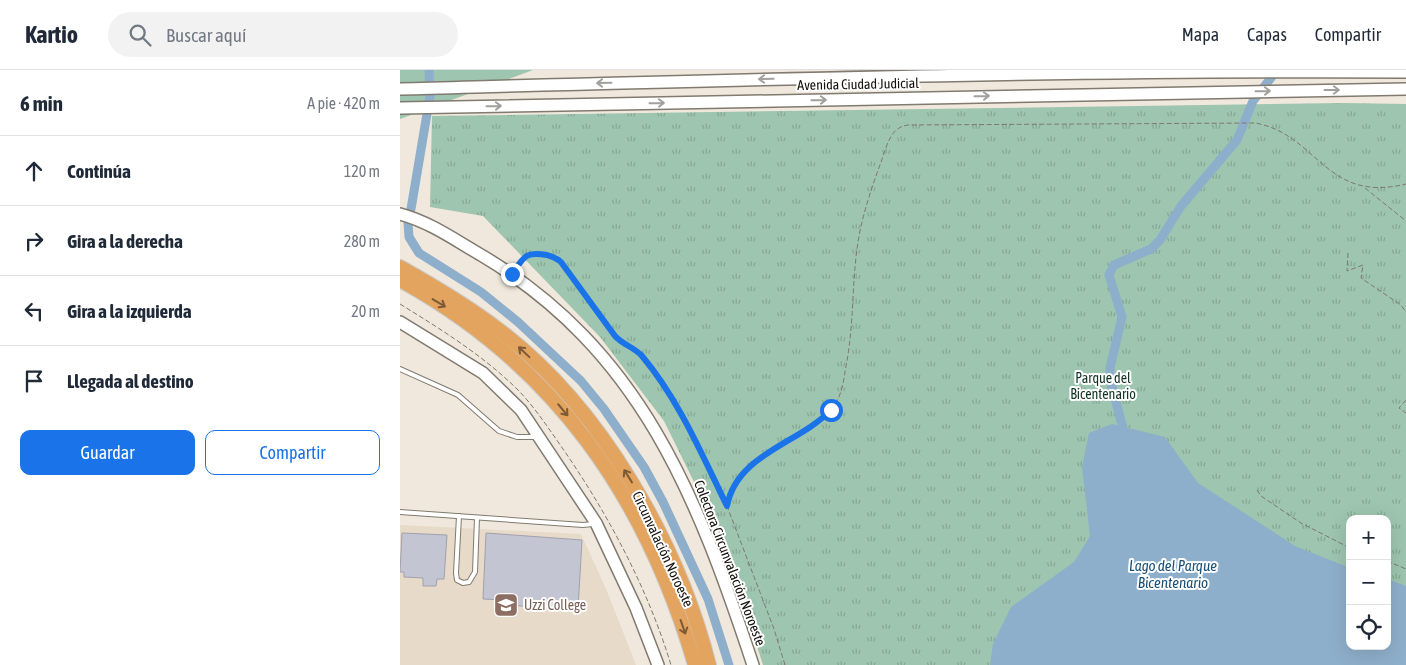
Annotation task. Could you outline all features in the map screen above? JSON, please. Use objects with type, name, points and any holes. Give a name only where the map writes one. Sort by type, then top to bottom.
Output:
[{"type":"highway","name":"Circunvalación Noroeste","points":[[400,267],[500,330],[558,385],[588,419],[629,478],[656,528],[682,584],[709,665]]},
{"type":"highway","name":"Circunvalación Noroeste","points":[[400,280],[450,309],[493,342],[550,396],[580,431],[628,502],[674,600],[695,665]]},
{"type":"street","name":"Avenida Ciudad Judicial","points":[[400,88],[754,79],[1300,71],[1406,72]]},
{"type":"street","name":"Avenida Ciudad Judicial","points":[[405,108],[1283,90],[1406,90]]},
{"type":"street","name":"Colectora Circunvalación Noroeste","points":[[400,214],[429,224],[512,274],[553,306],[579,330],[609,363],[648,417],[685,488],[704,532],[753,665]]},
{"type":"street","points":[[400,322],[483,373],[521,410],[596,523],[636,608],[658,665]]},
{"type":"lane","points":[[400,369],[418,379],[458,395],[499,431],[517,437],[540,437]]},
{"type":"lane","points":[[400,512],[584,525],[596,523]]},
{"type":"lane","points":[[460,516],[456,573],[457,580],[463,583],[469,582],[475,572],[477,518]]},
{"type":"path","points":[[727,506],[730,493],[745,470],[758,459],[806,432],[822,420],[838,399],[849,353],[860,231],[873,183],[890,137],[896,129],[908,125],[1256,123],[1281,131],[1346,181],[1365,188],[1406,221]]},
{"type":"path","points":[[1365,188],[1406,184]]},
{"type":"path","points":[[512,274],[525,256],[531,253],[554,257],[561,262],[615,336],[637,351],[662,383],[684,420],[727,506],[774,629],[785,665]]},
{"type":"path","points":[[1348,253],[1347,271],[1363,265],[1361,278],[1401,305],[1406,312]]},
{"type":"path","points":[[1406,400],[1399,408],[1406,413]]},
{"type":"path","points":[[1257,490],[1261,496],[1301,523],[1346,546]]},
{"type":"path","points":[[1391,563],[1406,569]]},
{"type":"shaded area","name":"Uzzi College","points":[[400,525],[581,534],[607,591],[636,665],[400,665]]},
{"type":"green space","points":[[400,70],[533,70],[400,119]]},
{"type":"green space","name":"Parque del Bicentenario","points":[[1344,103],[1406,104],[1406,665],[763,665],[723,541],[664,421],[600,337],[483,216],[430,207],[432,116]]},
{"type":"water","name":"Lago del Parque Bicentenario","points":[[1112,424],[1165,437],[1198,483],[1295,546],[1346,566],[1346,650],[1391,650],[1391,580],[1406,586],[1406,665],[990,665],[993,644],[1011,607],[1074,562],[1090,536],[1082,467],[1089,433]]},
{"type":"building","points":[[402,533],[447,535],[444,579],[437,579],[436,586],[423,586],[423,578],[404,577],[404,572],[400,572]]},
{"type":"building","name":"Uzzi College","points":[[486,533],[582,540],[578,609],[504,605],[505,600],[483,599]]},
{"type":"waterway","points":[[411,209],[430,96],[429,70]]},
{"type":"waterway","points":[[1125,436],[1110,379],[1110,368],[1122,317],[1109,275],[1114,265],[1151,249],[1160,240],[1181,206],[1237,140],[1253,101],[1277,70]]},
{"type":"waterway","points":[[408,223],[409,237],[419,253],[481,292],[518,322],[581,381],[604,409],[644,467],[663,502],[708,599],[729,665]]},
{"type":"place","name":"Uzzi College","points":[[506,605]]},
{"type":"route","points":[[512,274],[525,256],[531,253],[554,257],[561,262],[615,336],[643,357],[662,383],[684,420],[727,506],[730,493],[745,470],[758,459],[806,432],[822,420],[831,410]]}]
